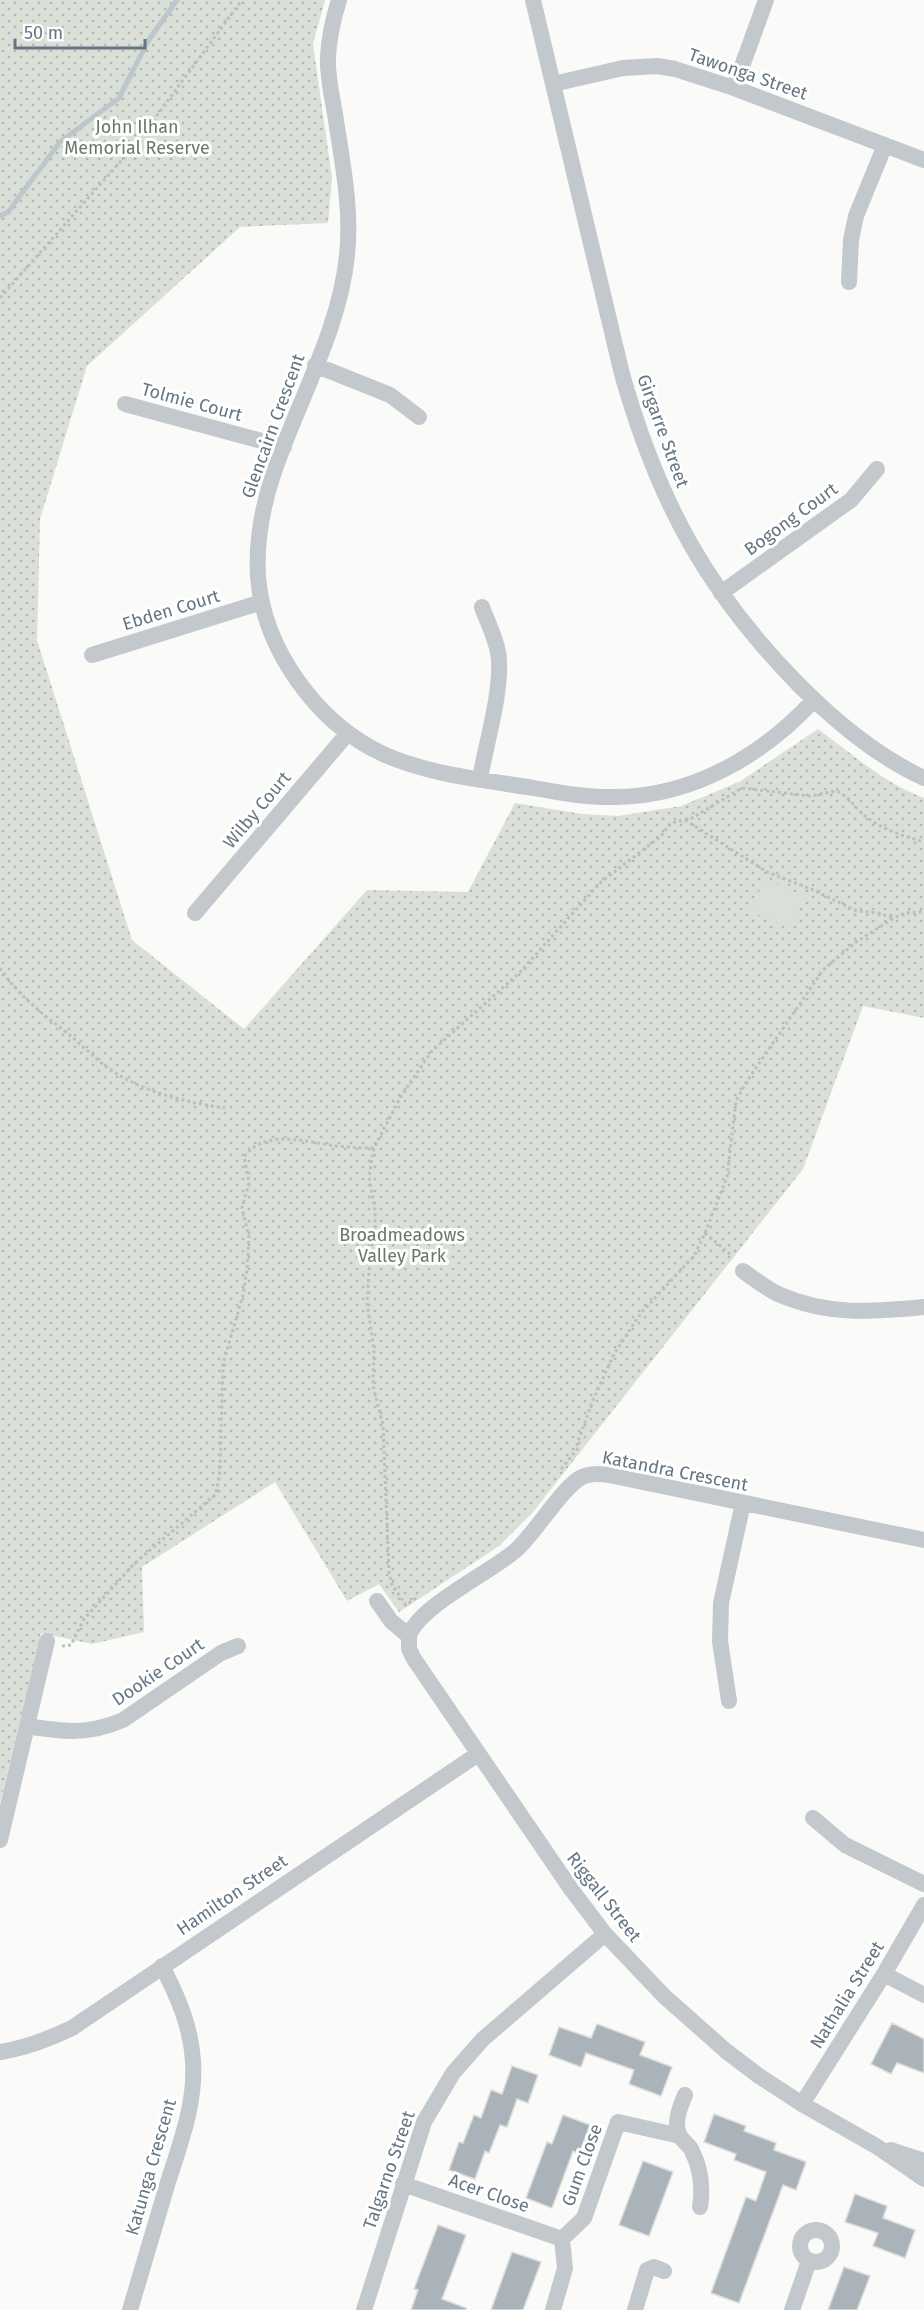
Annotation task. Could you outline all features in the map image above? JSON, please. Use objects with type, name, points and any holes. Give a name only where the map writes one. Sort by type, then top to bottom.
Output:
[{"type":"street","name":"Glencairn Crescent","points":[[339,0],[329,41],[328,61],[347,203],[347,256],[336,309],[284,447],[262,513],[258,545],[258,577],[262,602],[267,621],[287,664],[323,711],[348,733],[382,753],[405,762],[480,779],[590,797],[618,798],[694,783],[740,763],[797,719],[814,700]]},
{"type":"street","name":"Girgarre Street","points":[[533,0],[622,374],[637,425],[657,477],[678,522],[722,593],[769,653],[814,700],[860,739],[924,778]]},
{"type":"street","points":[[734,88],[766,0]]},
{"type":"street","name":"Tawonga Street","points":[[554,84],[623,68],[657,66],[696,74],[924,160]]},
{"type":"street","points":[[849,282],[851,240],[856,216],[885,145]]},
{"type":"street","points":[[315,365],[390,395],[419,417]]},
{"type":"street","name":"Tolmie Court","points":[[125,404],[284,447]]},
{"type":"street","name":"Bogong Court","points":[[722,593],[851,500],[877,469]]},
{"type":"street","name":"Ebden Court","points":[[92,655],[262,602]]},
{"type":"street","points":[[480,779],[498,680],[499,658],[482,607]]},
{"type":"street","name":"Wilby Court","points":[[195,913],[348,733]]},
{"type":"street","points":[[743,1272],[778,1294],[813,1306],[842,1312],[924,1307]]},
{"type":"street","name":"Katandra Crescent","points":[[409,1636],[411,1628],[426,1613],[515,1551],[574,1482],[593,1474],[609,1475],[924,1540]]},
{"type":"street","points":[[729,1701],[720,1641],[721,1603],[743,1503]]},
{"type":"street","points":[[377,1601],[391,1621],[409,1636]]},
{"type":"street","name":"Riggall Street","points":[[409,1636],[414,1659],[570,1889],[605,1934],[656,1988],[692,2022],[759,2076],[802,2104],[876,2146],[924,2178]]},
{"type":"street","points":[[0,1840],[46,1645]]},
{"type":"street","name":"Dookie Court","points":[[27,1726],[72,1733],[107,1727],[123,1720],[221,1653],[238,1646]]},
{"type":"street","name":"Hamilton Street","points":[[0,2052],[20,2049],[48,2040],[72,2028],[478,1754]]},
{"type":"street","points":[[813,1818],[845,1845],[924,1884]]},
{"type":"street","name":"Nathalia Street","points":[[802,2104],[884,1974],[924,1905]]},
{"type":"street","name":"Talgarno Street","points":[[364,2310],[424,2122],[432,2105],[465,2058],[483,2039],[605,1934]]},
{"type":"street","name":"Katunga Crescent","points":[[130,2310],[179,2149],[193,2086],[193,2063],[185,2016],[162,1966]]},
{"type":"street","points":[[884,1974],[924,1995]]},
{"type":"street","points":[[685,2095],[678,2109],[678,2126],[680,2136],[691,2148],[697,2162],[701,2180],[700,2207]]},
{"type":"street","name":"Gum Close","points":[[562,2239],[584,2218],[618,2122],[680,2136]]},
{"type":"street","name":"Riggall Street","points":[[876,2146],[924,2161]]},
{"type":"street","name":"Acer Close","points":[[404,2184],[562,2239]]},
{"type":"street","points":[[553,2310],[565,2268],[562,2239]]},
{"type":"street","points":[[792,2310],[809,2261]]},
{"type":"street","points":[[635,2310],[647,2270],[654,2267],[664,2271]]},
{"type":"path","points":[[0,298],[135,146],[242,0]]},
{"type":"path","points":[[425,1592],[406,1605],[392,1586],[389,1572],[383,1425],[373,1386],[374,1350],[367,1302],[375,1227],[375,1211],[369,1176],[374,1148],[400,1098],[431,1052],[520,972],[601,882],[660,837],[671,824],[692,818],[742,788],[810,796],[836,790],[846,796],[852,806],[866,817],[884,827],[924,842]]},
{"type":"path","points":[[685,820],[767,872],[811,889],[857,911],[878,913],[894,918]]},
{"type":"path","points":[[560,1471],[579,1447],[577,1444],[593,1400],[615,1354],[641,1312],[694,1256],[705,1233],[727,1178],[738,1095],[823,970],[856,942],[894,918],[905,913],[924,912]]},
{"type":"path","points":[[0,968],[12,986],[34,1009],[126,1080],[165,1095],[198,1104],[225,1108]]},
{"type":"path","points":[[46,1645],[71,1645],[84,1619],[134,1564],[216,1494],[220,1470],[223,1364],[247,1269],[249,1237],[242,1208],[249,1184],[244,1157],[263,1143],[289,1139],[334,1146],[374,1148]]},
{"type":"path","points":[[705,1233],[732,1256]]},
{"type":"green space","name":"Broadmeadows Valley Park","points":[[0,0],[325,0],[313,44],[332,178],[328,223],[240,227],[87,366],[40,519],[37,640],[132,940],[244,1029],[367,890],[468,892],[515,803],[582,814],[618,816],[681,806],[739,782],[818,729],[882,776],[924,798],[924,1018],[863,1006],[803,1169],[533,1512],[499,1546],[399,1612],[379,1584],[347,1601],[275,1482],[142,1567],[144,1632],[92,1644],[41,1633],[0,1803]]},
{"type":"green space","points":[[764,879],[805,896],[792,928],[751,912]]},
{"type":"building","points":[[892,2023],[924,2039],[924,2073],[897,2063],[891,2074],[871,2064]]},
{"type":"building","points":[[597,2024],[645,2042],[640,2055],[672,2067],[661,2096],[629,2084],[634,2070],[586,2053],[581,2067],[549,2055],[559,2027],[591,2038]]},
{"type":"building","points":[[512,2066],[538,2075],[528,2103],[517,2099],[507,2127],[500,2125],[489,2153],[485,2151],[475,2179],[449,2170],[459,2142],[463,2143],[474,2115],[481,2118],[491,2090],[502,2094]]},
{"type":"building","points":[[714,2114],[746,2126],[744,2131],[776,2143],[774,2150],[806,2162],[796,2190],[783,2185],[739,2303],[711,2293],[746,2197],[756,2201],[766,2172],[734,2160],[736,2154],[704,2142]]},
{"type":"building","points":[[563,2115],[590,2125],[579,2154],[573,2151],[552,2208],[526,2198],[547,2142],[552,2144]]},
{"type":"building","points":[[643,2161],[673,2172],[649,2236],[619,2225]]},
{"type":"building","points":[[855,2194],[887,2206],[883,2218],[915,2230],[905,2258],[873,2246],[878,2233],[845,2222]]},
{"type":"building","points":[[438,2225],[466,2235],[442,2299],[466,2308],[466,2310],[411,2310],[418,2290],[414,2289]]},
{"type":"building","points":[[512,2252],[541,2262],[523,2310],[491,2310]]},
{"type":"building","points":[[844,2267],[870,2276],[857,2310],[828,2310]]},
{"type":"waterway","points":[[0,216],[8,212],[60,142],[119,98],[148,41],[177,0]]},
{"type":"park label","name":"John Ilhan Memorial Reserve","points":[[137,137]]}]
